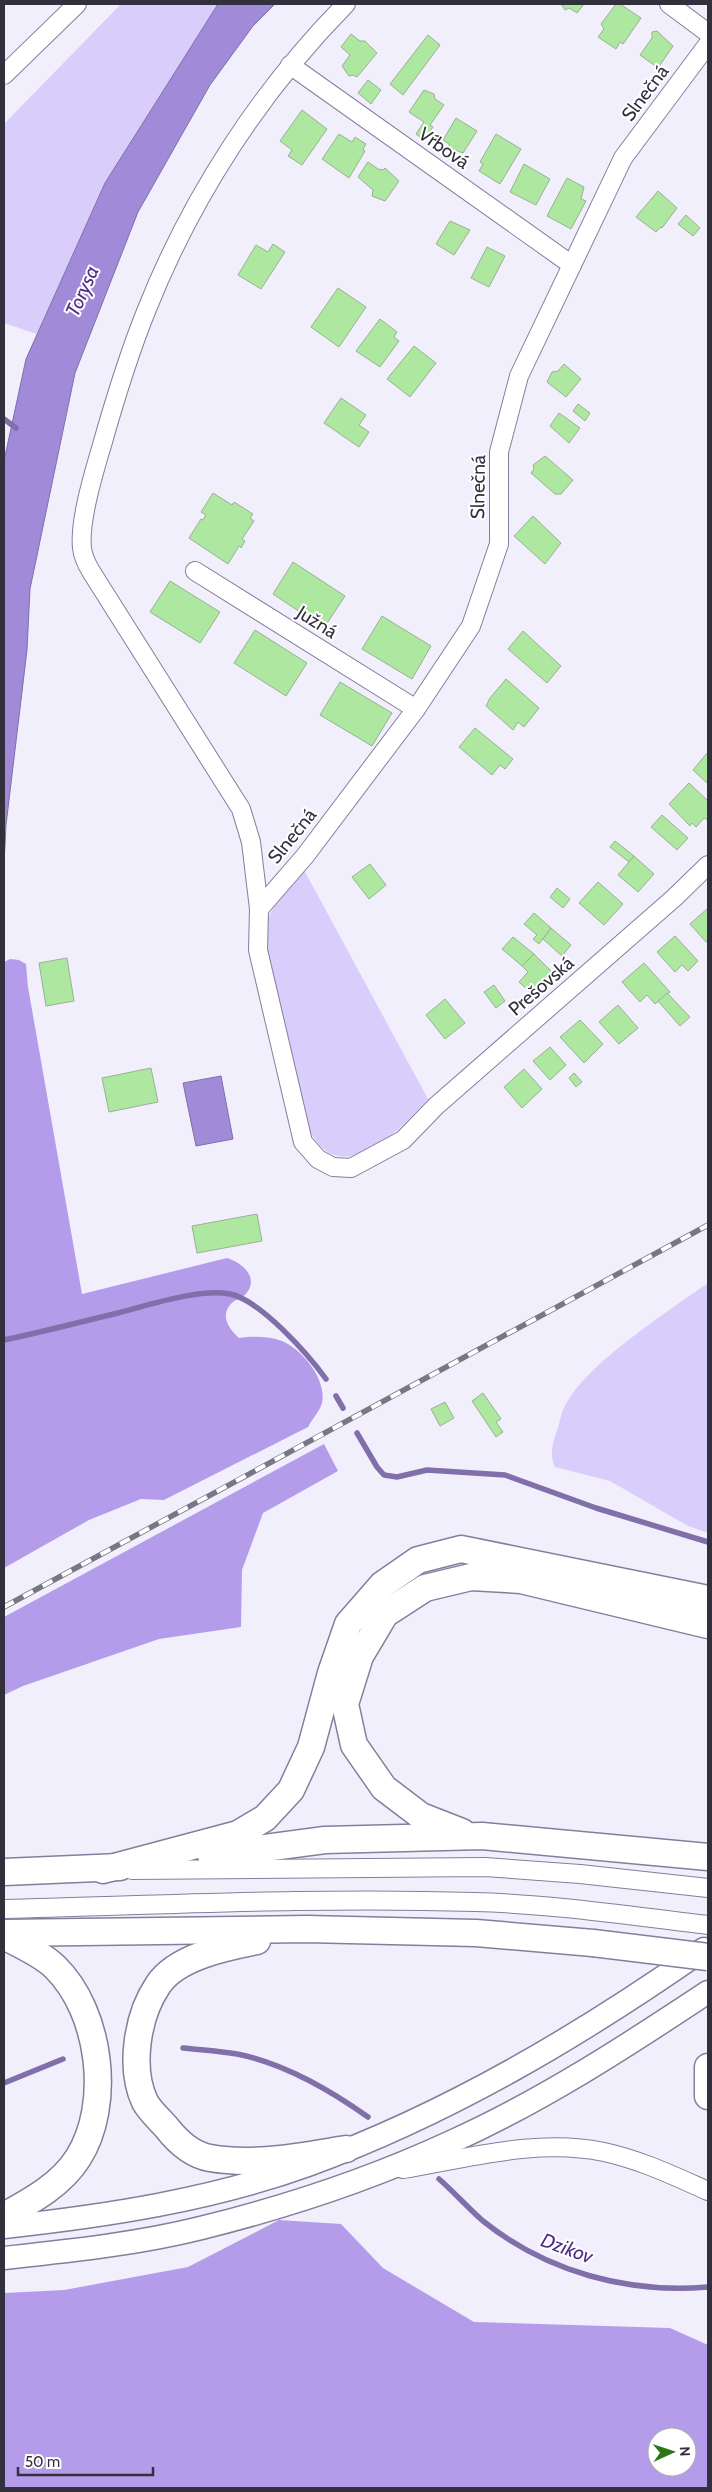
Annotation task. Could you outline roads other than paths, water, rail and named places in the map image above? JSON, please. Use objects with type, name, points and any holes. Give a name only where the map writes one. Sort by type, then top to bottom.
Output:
[{"type":"highway","points":[[103,1870],[238,1834],[265,1818],[291,1790],[311,1747],[331,1673],[348,1624],[382,1585],[418,1560],[461,1549],[708,1599]]},
{"type":"highway","points":[[708,1625],[521,1580],[471,1577],[425,1588],[385,1614],[360,1656],[345,1704],[354,1745],[384,1788],[421,1816],[462,1832],[482,1836],[708,1857]]},
{"type":"highway","points":[[4,1872],[103,1870],[325,1840],[482,1836]]},
{"type":"highway","points":[[4,1934],[307,1929],[476,1933],[593,1943],[708,1957]]},
{"type":"highway","points":[[307,1929],[222,1948],[175,1969],[158,1984],[141,2026],[137,2055],[138,2077],[146,2103],[174,2137],[190,2150],[209,2158],[266,2160],[346,2149]]},
{"type":"highway","points":[[4,1934],[54,1966],[71,1985],[84,2007],[98,2061],[96,2114],[78,2159],[59,2179],[36,2198],[4,2216]]},
{"type":"highway","points":[[708,2067],[708,2096]]},
{"type":"main road","points":[[4,2228],[127,2211],[196,2196],[271,2177],[346,2149],[422,2117],[582,2031],[708,1946]]},
{"type":"main road","points":[[4,2258],[58,2252],[199,2228],[285,2204],[377,2174],[451,2142],[504,2116],[598,2064],[708,1992]]},
{"type":"street","points":[[4,76],[77,4]]},
{"type":"street","name":"Prešovská","points":[[346,4],[290,65],[232,146],[186,223],[147,307],[122,375],[88,501],[82,547],[84,559],[241,809],[251,842],[259,909],[258,950],[303,1142],[318,1159],[333,1167],[351,1168],[403,1140],[436,1106],[674,898],[708,865]]},
{"type":"street","points":[[669,4],[708,33]]},
{"type":"street","name":"Slnečná","points":[[259,909],[305,856],[416,709],[471,626],[499,544],[499,452],[520,376],[623,158],[708,44]]},
{"type":"street","name":"Vŕbová","points":[[290,65],[572,264]]},
{"type":"street","name":"Južná","points":[[194,571],[416,709]]},
{"type":"street","points":[[103,1870],[485,1867],[677,1883],[708,1888]]},
{"type":"street","points":[[4,1909],[312,1901],[467,1902],[559,1907],[708,1925]]},
{"type":"street","points":[[377,2174],[512,2150],[557,2147],[603,2152],[652,2165],[708,2191]]},
{"type":"water","name":"Torysa","points":[[218,4],[275,4],[253,26],[210,85],[138,212],[75,373],[30,589],[27,650],[6,825],[4,864],[4,461],[26,359],[105,183]]},
{"type":"water","points":[[221,1076],[233,1139],[196,1146],[183,1083]]},
{"type":"waterway","points":[[4,419],[16,428]]},
{"type":"waterway","points":[[4,1340],[174,1298],[204,1293],[230,1294],[242,1298],[269,1317],[308,1356],[326,1379]]},
{"type":"waterway","points":[[336,1396],[343,1408]]},
{"type":"waterway","points":[[357,1433],[377,1467],[384,1475],[397,1477],[427,1470],[505,1475],[596,1508],[708,1542]]},
{"type":"waterway","name":"Dzikov","points":[[183,2048],[237,2054],[272,2064],[306,2079],[368,2117]]},
{"type":"waterway","name":"Dzikov","points":[[4,2083],[63,2059]]},
{"type":"waterway","name":"Dzikov","points":[[439,2179],[483,2221],[508,2239],[534,2254],[561,2266],[619,2283],[648,2287],[708,2287]]},
{"type":"railway","points":[[4,1607],[708,1225]]}]
